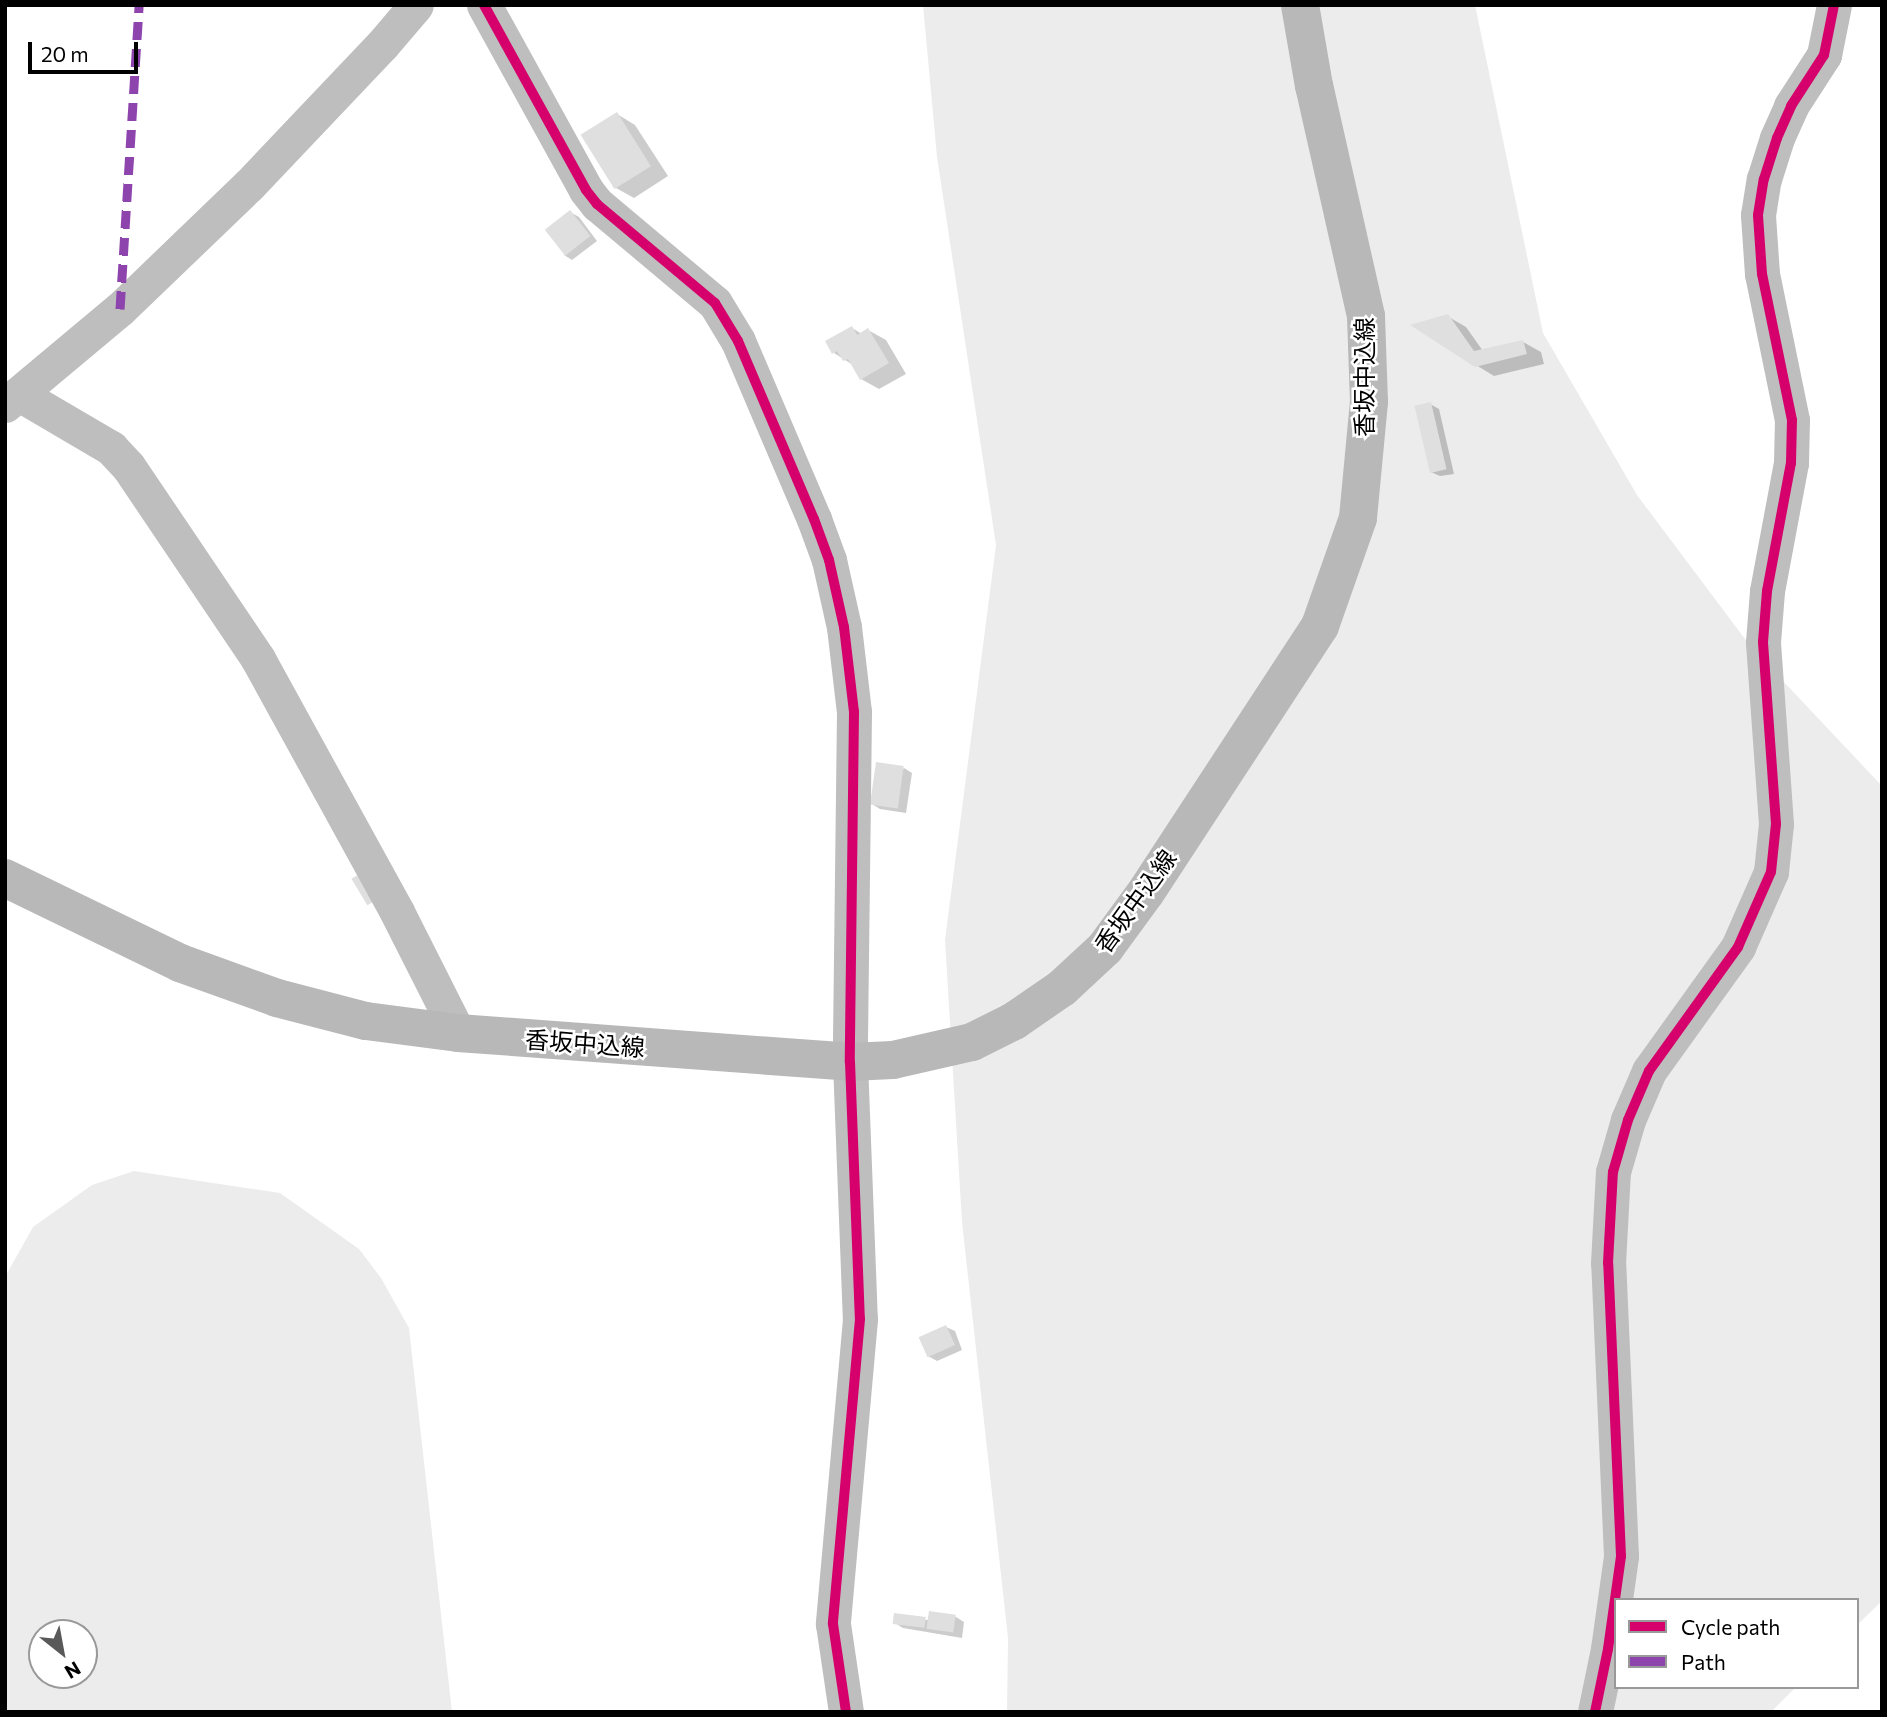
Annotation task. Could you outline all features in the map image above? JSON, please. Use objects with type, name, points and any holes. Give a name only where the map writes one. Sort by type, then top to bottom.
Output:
[{"type":"main road","name":"香坂中込線","points":[[5,878],[180,963],[277,998],[366,1021],[458,1033],[850,1062],[893,1060],[972,1042],[1014,1021],[1062,988],[1096,956],[1146,892],[1320,626],[1358,518],[1369,402],[1366,316],[1314,86],[1300,5]]},
{"type":"street","points":[[416,5],[383,45],[249,185],[120,309],[12,400],[111,448],[128,466],[258,659],[397,912],[458,1033]]},
{"type":"street","points":[[484,5],[586,190],[603,209],[715,303],[738,341],[829,560],[844,627],[853,712],[850,1062],[860,1319],[833,1624],[846,1712]]},
{"type":"street","points":[[1615,1598],[1621,1556],[1608,1262],[1613,1172],[1628,1120],[1649,1071],[1738,947],[1771,872],[1776,824],[1775,785],[1763,642],[1767,591],[1791,463],[1792,420],[1762,274],[1758,215],[1763,179],[1777,138],[1791,106],[1824,55],[1834,5]]},
{"type":"street","points":[[1595,1712],[1614,1606]]},
{"type":"shaded area","points":[[923,5],[1475,5],[1543,333],[1637,495],[1751,647],[1882,786],[1882,1601],[1859,1623],[1859,1598],[1614,1598],[1614,1689],[1794,1689],[1771,1712],[1007,1712],[1008,1638],[962,1222],[945,940],[996,545],[937,157]]},
{"type":"shaded area","points":[[134,1171],[280,1193],[359,1249],[381,1278],[409,1328],[452,1712],[5,1712],[5,1277],[33,1227],[92,1185]]},
{"type":"building","points":[[617,112],[651,166],[614,189],[581,135]]},
{"type":"building","points":[[570,210],[590,236],[565,256],[545,230]]},
{"type":"building","points":[[1448,314],[1474,351],[1523,340],[1527,354],[1475,367],[1410,325]]},
{"type":"building","points":[[852,326],[857,335],[868,328],[889,363],[860,380],[848,359],[843,361],[837,351],[832,354],[825,341]]},
{"type":"building","points":[[1431,402],[1447,469],[1430,473],[1414,406]]},
{"type":"building","points":[[876,762],[904,766],[898,808],[870,805]]},
{"type":"building","points":[[366,870],[382,897],[367,905],[351,879]]},
{"type":"building","points":[[946,1325],[955,1345],[928,1357],[919,1337]]},
{"type":"building","points":[[929,1611],[956,1615],[953,1633],[926,1629]]},
{"type":"building","points":[[894,1613],[926,1617],[924,1628],[893,1624]]},
{"type":"marked path","points":[[120,309],[139,5]]},
{"type":"cycle path","points":[[484,5],[586,190],[597,204],[715,303],[738,341],[814,519],[829,560],[844,627],[854,712],[850,1062],[860,1319],[833,1624],[846,1712]]},
{"type":"cycle path","points":[[1615,1598],[1621,1556],[1608,1263],[1613,1172],[1628,1120],[1649,1071],[1738,947],[1771,872],[1776,824],[1763,642],[1767,591],[1791,463],[1792,420],[1762,274],[1758,215],[1764,179],[1777,138],[1791,106],[1824,55],[1834,5]]},
{"type":"cycle path","points":[[1595,1712],[1614,1606]]}]
